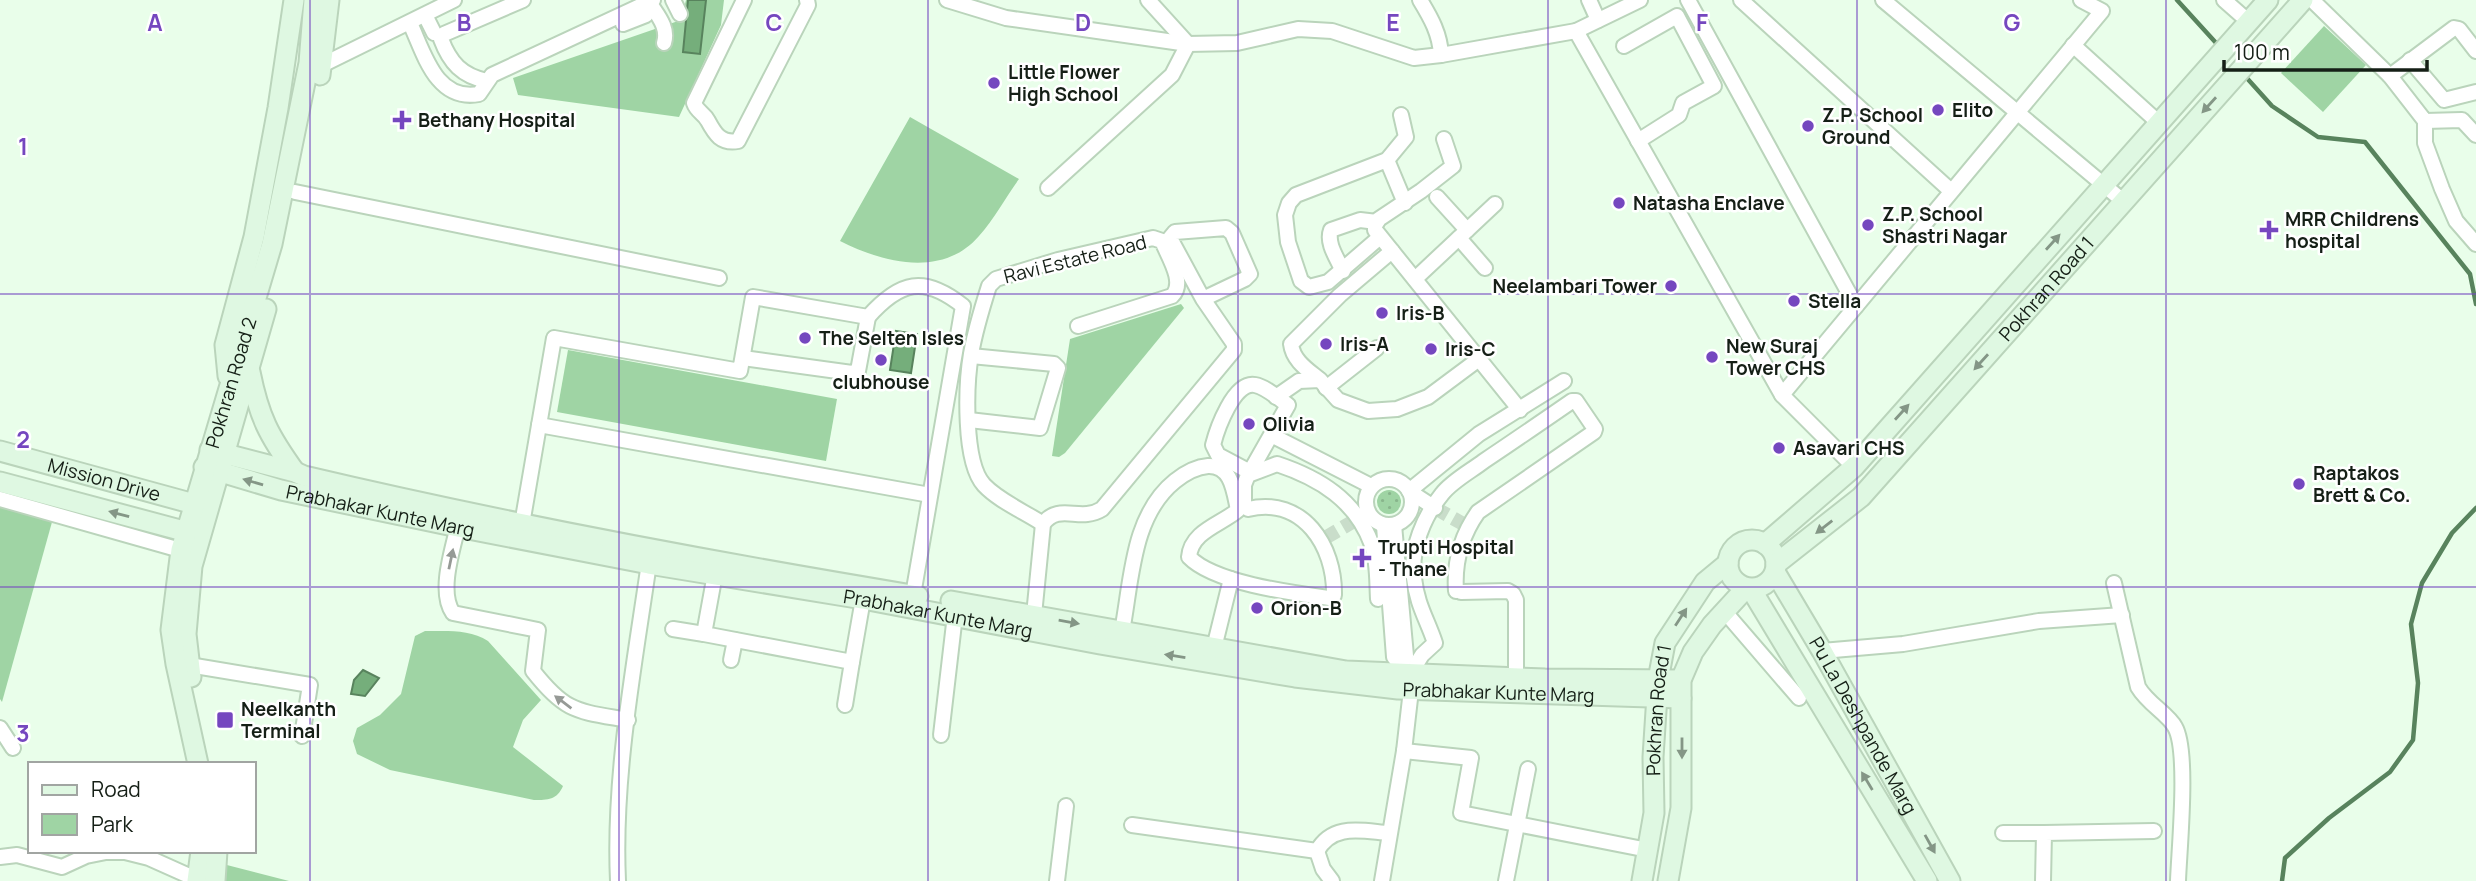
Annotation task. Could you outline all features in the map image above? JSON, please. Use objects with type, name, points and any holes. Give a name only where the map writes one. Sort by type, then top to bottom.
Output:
[{"type":"main road","points":[[228,388],[225,345],[254,237],[278,108],[294,0]]},
{"type":"main road","name":"Pokhran Road 2","points":[[214,460],[249,368],[284,246],[315,64],[314,0]]},
{"type":"main road","name":"Pokhran Road 2","points":[[198,762],[171,630],[190,543],[214,460],[228,388],[272,244],[329,0]]},
{"type":"main road","name":"Pokhran Road 1","points":[[1766,544],[1854,467],[2268,0]]},
{"type":"main road","name":"Pokhran Road 1","points":[[1776,568],[1861,497],[2304,0]]},
{"type":"main road","points":[[249,368],[257,405],[272,440],[295,472]]},
{"type":"main road","name":"Mission Drive","points":[[0,451],[201,506]]},
{"type":"main road","name":"Prabhakar Kunte Marg","points":[[214,460],[295,472],[460,520]]},
{"type":"main road","name":"Prabhakar Kunte Marg","points":[[214,460],[281,490],[521,531],[650,557],[913,595],[1033,623],[1213,654],[1346,671],[1405,670],[1516,685],[1681,689]]},
{"type":"main road","name":"Mission Drive","points":[[0,482],[190,543]]},
{"type":"main road","points":[[1750,540],[1766,544],[1771,550],[1776,568],[1766,584],[1748,588],[1736,583],[1731,577],[1728,564],[1730,553],[1742,542],[1750,540]]},
{"type":"main road","name":"Pokhran Road 2","points":[[190,543],[192,565],[186,634],[189,665],[209,762]]},
{"type":"main road","name":"Prabhakar Kunte Marg","points":[[650,557],[715,574],[955,615],[1033,623]]},
{"type":"main road","name":"Pokhran Road 1","points":[[1642,881],[1654,813],[1653,757],[1657,689],[1665,642],[1705,582],[1728,564]]},
{"type":"main road","name":"Pu La Deshpande Marg","points":[[1776,568],[1950,881]]},
{"type":"main road","name":"Pokhran Road 1","points":[[1668,881],[1681,808],[1681,689],[1693,652],[1748,588]]},
{"type":"main road","name":"Pu La Deshpande Marg","points":[[1748,588],[1927,881]]},
{"type":"main road","points":[[201,853],[203,881]]},
{"type":"main road","points":[[203,881],[217,853]]},
{"type":"street","points":[[315,64],[454,0]]},
{"type":"street","points":[[487,81],[473,78],[452,63],[441,39],[444,34],[523,0]]},
{"type":"street","points":[[673,0],[680,14]]},
{"type":"street","points":[[744,0],[694,103],[696,110],[707,119],[716,137],[730,142],[738,141],[808,5],[807,0]]},
{"type":"street","points":[[947,0],[1006,19],[1188,44],[1237,43],[1298,29],[1332,31],[1414,58],[1576,31],[1640,0]]},
{"type":"street","points":[[1148,0],[1188,44]]},
{"type":"street","points":[[1420,0],[1434,25],[1441,45],[1441,55]]},
{"type":"street","points":[[1589,0],[1598,20]]},
{"type":"street","points":[[1741,0],[1951,191]]},
{"type":"street","points":[[1883,0],[2123,201]]},
{"type":"street","points":[[1782,395],[2102,11],[2081,0]]},
{"type":"street","points":[[2224,0],[2249,22]]},
{"type":"street","points":[[2312,0],[2390,76],[2424,121],[2425,143],[2442,189],[2456,220],[2476,244]]},
{"type":"street","points":[[1624,46],[1677,16],[1690,4],[1856,306]]},
{"type":"street","points":[[417,19],[445,79],[479,94],[492,75],[649,5],[665,30],[664,44]]},
{"type":"street","points":[[1677,16],[1714,86]]},
{"type":"street","points":[[417,19],[434,33]]},
{"type":"street","points":[[2390,76],[2456,27],[2476,51]]},
{"type":"street","points":[[1576,31],[1782,395],[1854,467]]},
{"type":"street","points":[[1048,188],[1163,85],[1172,75],[1188,44]]},
{"type":"street","points":[[2073,46],[2159,123]]},
{"type":"street","points":[[2410,60],[2444,100],[2476,92]]},
{"type":"street","points":[[1638,141],[1679,115],[1683,103],[1730,78]]},
{"type":"street","points":[[1380,237],[1328,282],[1309,287],[1301,281],[1289,242],[1285,215],[1289,203],[1296,195],[1387,160],[1406,137],[1401,115]]},
{"type":"street","points":[[2424,121],[2462,120],[2476,135]]},
{"type":"street","points":[[1444,139],[1453,166],[1377,222],[1374,225],[1375,230],[1520,410]]},
{"type":"street","points":[[1387,160],[1405,203]]},
{"type":"street","points":[[295,192],[719,278]]},
{"type":"street","points":[[1437,197],[1485,268]]},
{"type":"street","points":[[1415,279],[1495,204]]},
{"type":"street","points":[[1343,271],[1330,243],[1331,230],[1360,220],[1377,222]]},
{"type":"street","name":"Ravi Estate Road","points":[[1078,326],[1172,296],[1176,292],[1178,282],[1162,241],[1153,238],[1058,260],[996,279],[989,286],[971,356],[969,450],[985,486],[1043,524],[1048,517],[1057,513],[1084,516],[1102,509],[1234,350],[1234,344],[1203,299],[1170,238],[1175,232],[1226,228],[1232,233],[1250,274],[1203,299]]},
{"type":"street","points":[[1392,251],[1340,295],[1291,344],[1292,353],[1303,367],[1338,400],[1368,411],[1397,409],[1428,397],[1479,359]]},
{"type":"street","points":[[743,358],[852,373],[858,371],[868,317],[883,300],[902,289],[924,286],[946,292],[963,306],[913,595]]},
{"type":"street","points":[[521,531],[554,338],[740,371],[753,297],[868,317]]},
{"type":"street","points":[[1276,397],[1300,381],[1323,384],[1377,348]]},
{"type":"street","points":[[968,420],[1040,428],[1058,369],[1055,364],[971,356]]},
{"type":"street","points":[[1409,491],[1479,434],[1564,381]]},
{"type":"street","points":[[1255,385],[1289,405],[1271,435],[1250,472],[1218,455],[1213,444],[1217,430],[1237,392],[1245,386],[1255,385]]},
{"type":"street","points":[[1405,670],[1417,663],[1435,643],[1432,629],[1419,608],[1413,566],[1419,536],[1443,492],[1572,401],[1576,401],[1595,429],[1594,432],[1478,512],[1467,526],[1461,544],[1455,576],[1459,592],[1508,591],[1516,600],[1516,685]]},
{"type":"street","points":[[539,425],[930,495]]},
{"type":"street","points":[[1271,435],[1371,486]]},
{"type":"street","points":[[1121,639],[1138,545],[1148,512],[1166,488],[1185,472],[1203,467],[1215,466],[1226,472],[1232,483],[1238,510],[1205,531],[1190,550],[1189,557],[1198,566],[1231,579],[1331,597],[1334,576],[1329,556],[1323,539],[1311,526],[1278,507],[1263,505],[1248,509],[1244,506],[1244,485],[1248,475],[1277,464],[1302,472],[1328,486],[1349,506],[1373,547],[1378,599]]},
{"type":"street","points":[[1384,479],[1405,485],[1412,498],[1410,512],[1401,523],[1389,526],[1363,516],[1365,499],[1371,486],[1384,479]]},
{"type":"street","points":[[1409,491],[1434,507]]},
{"type":"street","points":[[0,499],[190,543]]},
{"type":"street","points":[[460,520],[446,584],[448,606],[453,613],[538,630],[533,671],[548,690],[569,708],[628,720]]},
{"type":"street","points":[[1033,623],[1043,524]]},
{"type":"street","points":[[1382,881],[1404,751],[1405,670],[1389,526]]},
{"type":"street","points":[[618,881],[616,843],[628,720],[650,557]]},
{"type":"street","points":[[704,634],[715,574]]},
{"type":"street","points":[[1213,654],[1231,579]]},
{"type":"street","points":[[2115,583],[2138,687],[2145,698],[2175,727],[2180,746],[2182,789],[2178,881]]},
{"type":"street","points":[[845,705],[863,599]]},
{"type":"street","points":[[1725,612],[1799,698]]},
{"type":"street","points":[[941,735],[955,615]]},
{"type":"street","points":[[1822,651],[1902,644],[2039,621],[2122,615]]},
{"type":"street","points":[[673,629],[852,662]]},
{"type":"street","points":[[731,660],[735,640]]},
{"type":"street","points":[[189,665],[310,685],[302,736]]},
{"type":"street","points":[[0,728],[13,748]]},
{"type":"street","points":[[1404,751],[1471,758],[1461,813],[1648,850]]},
{"type":"street","points":[[1506,881],[1528,769]]},
{"type":"street","points":[[1057,881],[1066,806]]},
{"type":"street","points":[[1132,825],[1317,851]]},
{"type":"street","points":[[1317,851],[1330,835],[1346,829],[1389,833]]},
{"type":"street","points":[[2003,833],[2154,831]]},
{"type":"street","points":[[2043,881],[2044,833]]},
{"type":"street","points":[[1317,851],[1323,870],[1332,881]]},
{"type":"street","points":[[0,857],[17,855],[62,867],[86,856],[101,853]]},
{"type":"street","points":[[129,853],[149,858],[203,881]]},
{"type":"green space","points":[[686,0],[724,0],[721,25],[679,117],[518,95],[513,78],[681,20]]},
{"type":"green space","points":[[2324,26],[2366,65],[2323,112],[2281,73]]},
{"type":"green space","points":[[910,117],[1019,179],[979,236],[948,258],[931,262],[893,260],[840,241]]},
{"type":"green space","points":[[1181,304],[1184,308],[1065,453],[1059,457],[1052,456],[1070,339]]},
{"type":"green space","points":[[568,350],[837,399],[826,461],[557,412]]},
{"type":"green space","points":[[1384,490],[1394,490],[1401,497],[1401,507],[1394,514],[1384,514],[1377,507],[1377,497]]},
{"type":"green space","points":[[0,507],[52,522],[2,702],[0,699]]},
{"type":"green space","points":[[425,631],[466,633],[488,641],[541,700],[523,720],[513,747],[563,786],[555,797],[534,800],[390,770],[357,754],[353,741],[357,728],[380,715],[401,694],[415,636]]},
{"type":"green space","points":[[223,864],[289,881],[219,881]]},
{"type":"shaded area","points":[[688,0],[706,0],[700,54],[683,52]]},
{"type":"shaded area","points":[[896,331],[917,334],[911,373],[890,370]]},
{"type":"shaded area","points":[[363,670],[379,678],[365,696],[351,694],[354,680]]},
{"type":"waterway","points":[[2177,0],[2217,44]]},
{"type":"waterway","points":[[2245,76],[2272,106],[2318,137],[2365,142],[2470,274],[2476,304]]},
{"type":"waterway","points":[[2282,881],[2285,858],[2329,818],[2390,772],[2413,740],[2418,683],[2411,624],[2422,583],[2452,533],[2476,508]]},
{"type":"tunnel","points":[[1435,508],[1465,525]]},
{"type":"tunnel","points":[[1325,538],[1359,518]]},
{"type":"place","name":"Little Flower High School","points":[[994,83]]},
{"type":"place","name":"Elito","points":[[1938,110]]},
{"type":"place","name":"Bethany Hospital","points":[[402,120]]},
{"type":"place","name":"Z.P. School Ground","points":[[1808,126]]},
{"type":"place","name":"Natasha Enclave","points":[[1619,203]]},
{"type":"place","name":"Z.P. School Shastri Nagar","points":[[1868,225]]},
{"type":"place","name":"MRR Childrens hospital","points":[[2269,230]]},
{"type":"place","name":"Neelambari Tower","points":[[1671,286]]},
{"type":"place","name":"Stella","points":[[1794,301]]},
{"type":"place","name":"Iris-B","points":[[1382,313]]},
{"type":"place","name":"The Selten Isles","points":[[805,338]]},
{"type":"place","name":"Iris-A","points":[[1326,344]]},
{"type":"place","name":"Iris-C","points":[[1431,349]]},
{"type":"place","name":"New Suraj Tower CHS","points":[[1712,357]]},
{"type":"place","name":"clubhouse","points":[[881,360]]},
{"type":"place","name":"Olivia","points":[[1249,424]]},
{"type":"place","name":"Asavari CHS","points":[[1779,448]]},
{"type":"place","name":"Raptakos Brett & Co.","points":[[2299,484]]},
{"type":"place","name":"Trupti Hospital - Thane","points":[[1362,558]]},
{"type":"place","name":"Orion-B","points":[[1257,608]]},
{"type":"place","name":"Neelkanth Terminal","points":[[225,720]]}]
